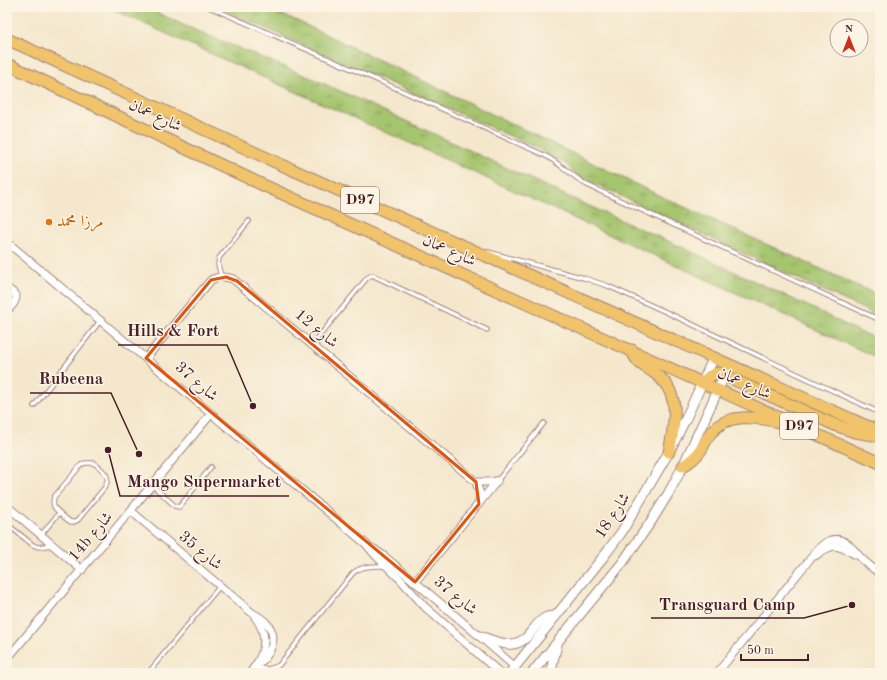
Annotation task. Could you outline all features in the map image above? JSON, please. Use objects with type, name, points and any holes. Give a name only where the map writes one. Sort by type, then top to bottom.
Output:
[{"type":"main road","name":"شارع عمان","points":[[7,39],[282,165],[880,432]]},
{"type":"main road","name":"شارع عمان","points":[[7,64],[263,184],[548,314],[632,350],[880,462]]},
{"type":"main road","points":[[632,350],[638,362],[664,381],[671,393],[675,413],[669,452]]},
{"type":"main road","points":[[703,383],[708,377],[719,373],[835,425],[855,432],[880,436]]},
{"type":"main road","points":[[683,466],[698,454],[711,432],[728,421],[754,417],[782,423],[792,423]]},
{"type":"street","name":"شارع 37","points":[[8,244],[146,358],[366,544],[384,556],[480,636],[516,671]]},
{"type":"street","name":"شارع 12","points":[[221,277],[230,278],[237,281],[476,482]]},
{"type":"street","points":[[146,358],[205,286],[211,280],[221,277]]},
{"type":"street","points":[[7,288],[16,295],[15,302],[7,311]]},
{"type":"street","name":"شارع 18","points":[[516,671],[556,616],[621,533],[669,452],[714,357]]},
{"type":"street","points":[[532,673],[623,562],[652,520],[683,466],[719,390],[729,364]]},
{"type":"street","name":"14b شارع","points":[[7,659],[211,414]]},
{"type":"street","points":[[479,504],[480,494],[476,482],[497,481]]},
{"type":"street","points":[[415,582],[497,481]]},
{"type":"street","points":[[7,506],[82,570]]},
{"type":"street","name":"شارع 35","points":[[131,510],[251,612],[260,623],[264,637],[263,650],[252,670]]},
{"type":"street","name":"شارع 37","points":[[366,544],[425,607],[500,673]]},
{"type":"street","points":[[717,673],[810,559],[827,548],[835,546],[843,547],[861,558],[880,574]]},
{"type":"street","points":[[480,636],[506,644],[517,643],[527,637],[544,618],[556,616]]},
{"type":"street","points":[[552,673],[553,661],[558,641]]},
{"type":"lane","points":[[209,7],[400,90],[544,155],[557,162],[587,185],[880,320]]},
{"type":"lane","points":[[221,277],[218,264],[219,258],[249,221]]},
{"type":"lane","points":[[458,244],[542,266],[608,286],[880,413]]},
{"type":"lane","points":[[312,345],[367,278],[372,275],[487,330]]},
{"type":"lane","points":[[34,406],[100,321]]},
{"type":"lane","points":[[497,481],[544,424]]},
{"type":"lane","points":[[89,463],[94,464],[105,473],[108,480],[106,485],[78,520],[71,522],[59,513],[54,506],[54,497],[81,465],[89,463]]},
{"type":"lane","points":[[152,485],[178,507],[211,467]]},
{"type":"lane","points":[[41,535],[59,513]]},
{"type":"lane","points":[[7,524],[33,546],[38,547],[52,545]]},
{"type":"lane","points":[[252,670],[268,670],[279,665],[348,579],[357,570],[367,566],[387,566]]},
{"type":"lane","points":[[148,673],[220,586]]},
{"type":"highlighted area","points":[[226,277],[237,281],[476,482],[479,504],[415,582],[146,358],[211,280]]},
{"type":"green space","points":[[107,7],[146,7],[183,25],[316,80],[571,198],[688,250],[860,332],[880,340],[880,359],[414,145]]},
{"type":"green space","points":[[217,7],[263,7],[295,20],[658,195],[880,296],[880,317],[576,175],[566,164],[531,145]]},
{"type":"place","name":"مرزا محمد","points":[[49,222]]},
{"type":"place","name":"Hills & Fort","points":[[253,406]]},
{"type":"place","name":"Mango Supermarket","points":[[108,450]]},
{"type":"place","name":"Rubeena","points":[[139,454]]},
{"type":"place","name":"Transguard Camp","points":[[852,605]]}]
